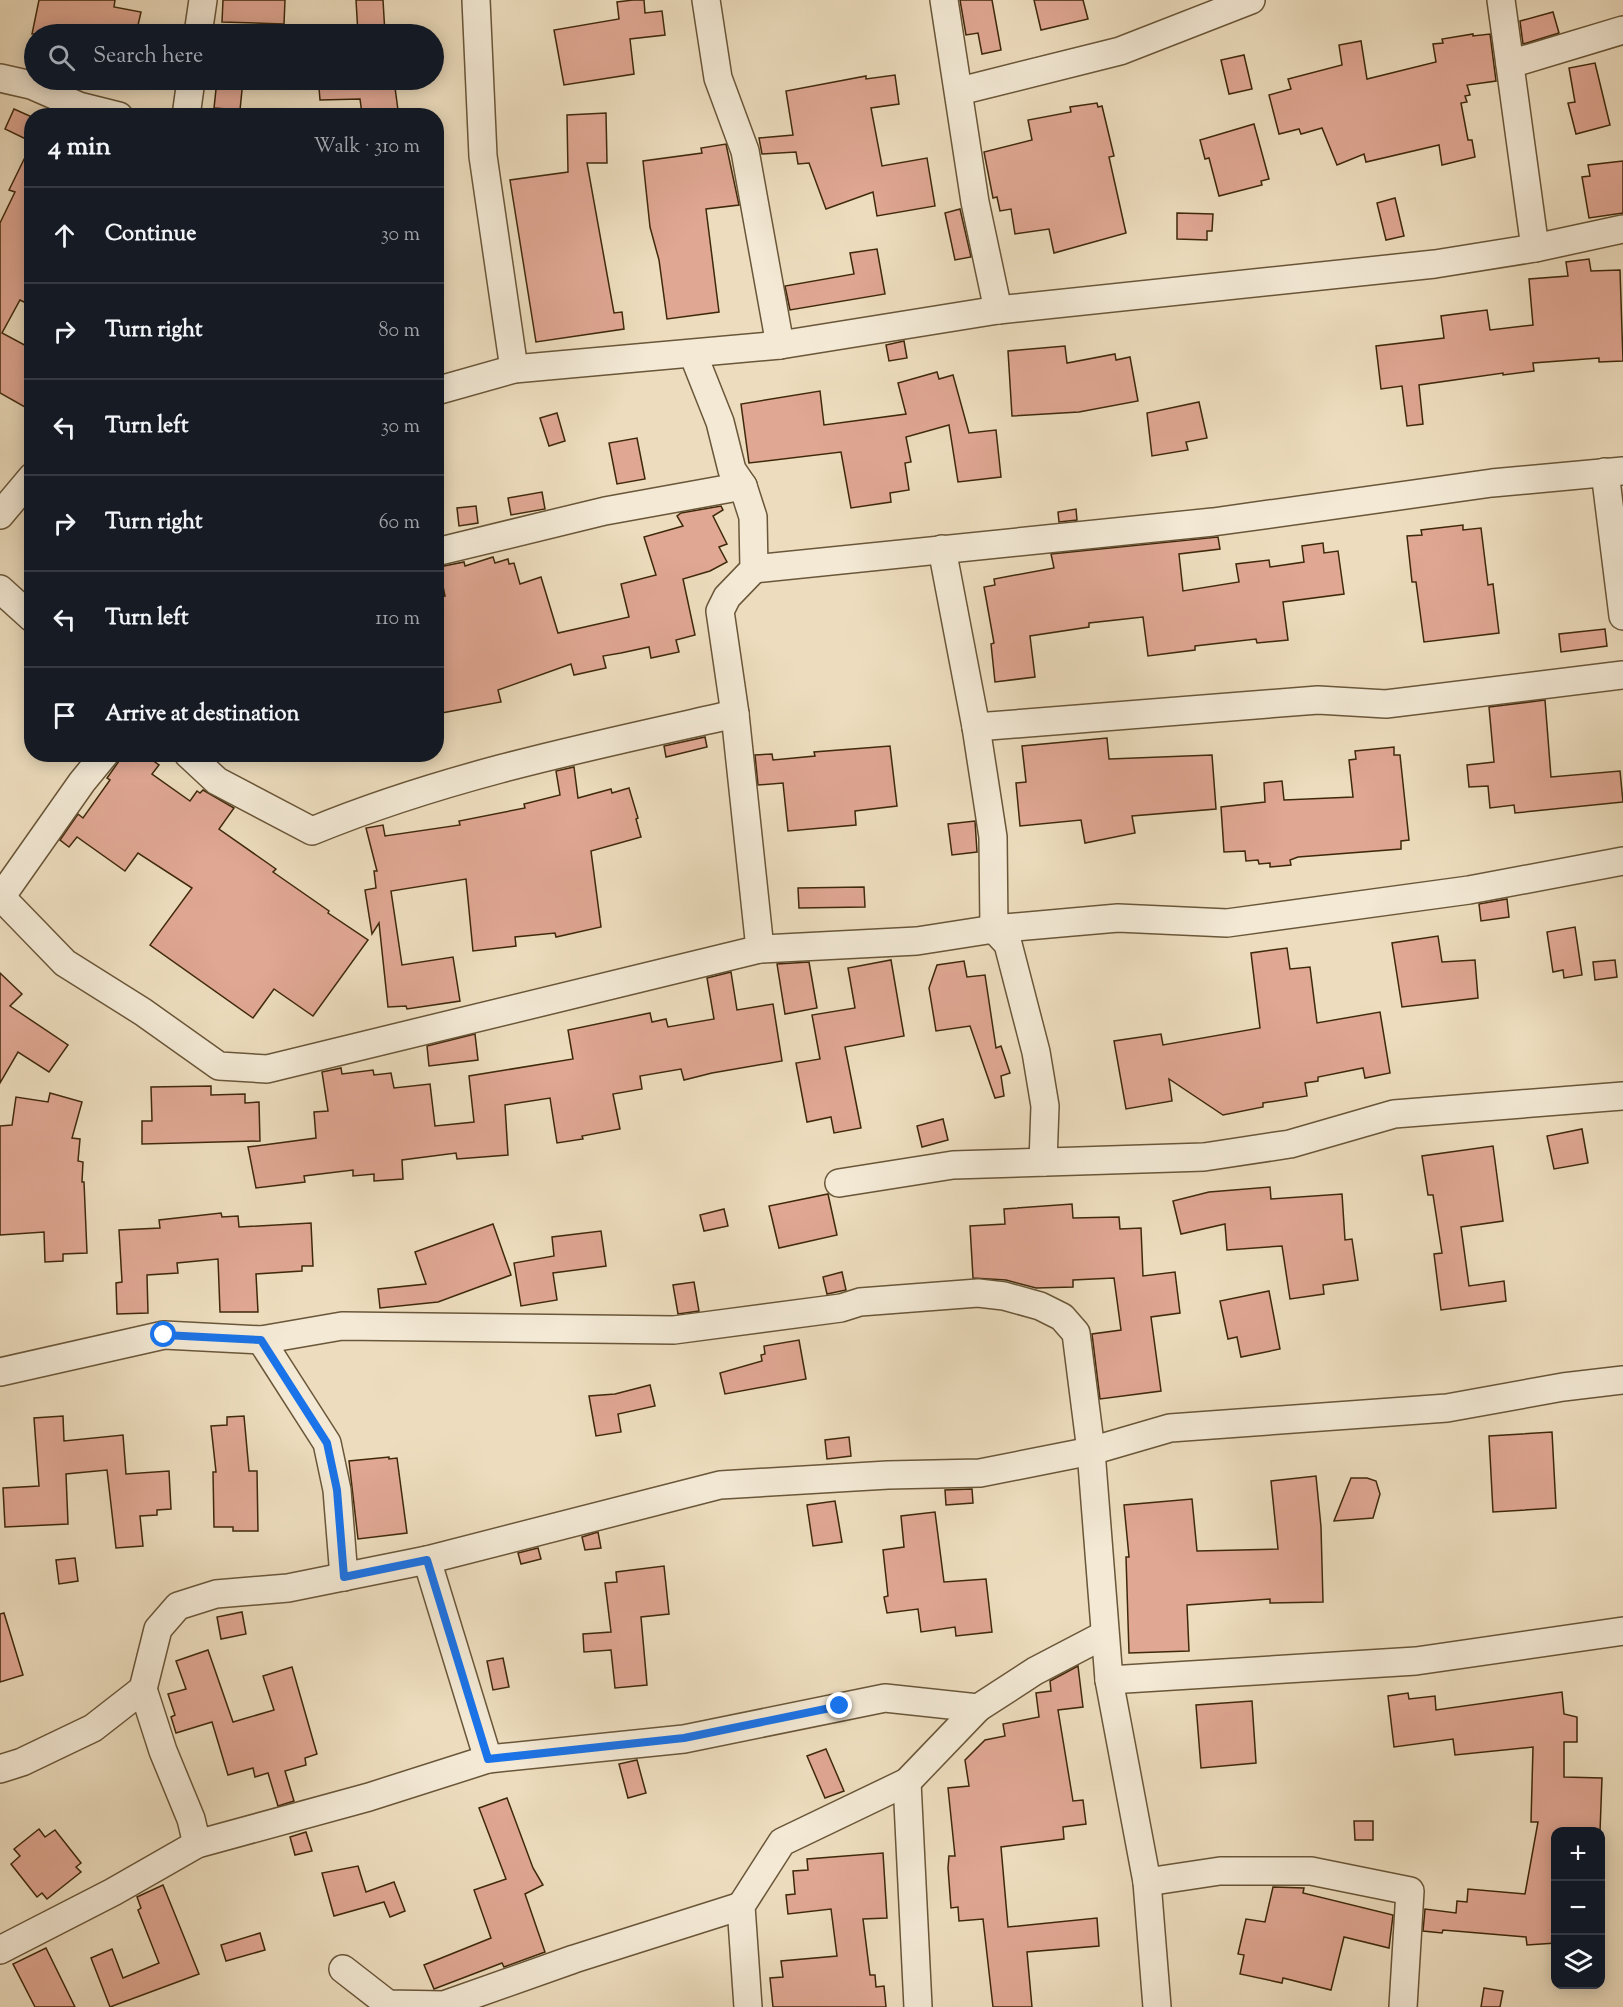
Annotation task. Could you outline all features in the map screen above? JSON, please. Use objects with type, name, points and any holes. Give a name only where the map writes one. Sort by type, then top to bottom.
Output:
[{"type":"street","points":[[199,24],[203,0]]},
{"type":"street","points":[[476,0],[483,156],[514,369]]},
{"type":"street","points":[[706,0],[718,78],[745,152],[780,345]]},
{"type":"street","points":[[944,0],[960,91],[975,202],[998,310]]},
{"type":"street","points":[[960,91],[1120,51],[1251,0]]},
{"type":"street","points":[[1501,0],[1534,248]]},
{"type":"street","points":[[1510,64],[1623,30]]},
{"type":"street","points":[[0,78],[24,83]]},
{"type":"street","points":[[42,90],[87,108]]},
{"type":"street","points":[[187,108],[190,90]]},
{"type":"street","points":[[444,389],[514,369],[780,345],[998,310],[1412,267],[1534,248],[1623,229]]},
{"type":"street","points":[[693,354],[720,422],[732,470],[743,486],[753,517],[754,569]]},
{"type":"street","points":[[760,949],[735,714],[720,611],[727,597],[754,569],[1213,522],[1492,483],[1614,471],[1623,616]]},
{"type":"street","points":[[0,515],[24,486]]},
{"type":"street","points":[[444,550],[605,512],[743,486]]},
{"type":"street","points":[[942,549],[976,727],[993,837],[994,929],[1008,944],[1036,1052],[1045,1106],[1043,1162]]},
{"type":"street","points":[[0,589],[24,611]]},
{"type":"street","points":[[976,727],[1318,700],[1386,704],[1623,675]]},
{"type":"street","points":[[197,762],[217,781],[312,831],[372,807],[517,763],[735,714]]},
{"type":"street","points":[[98,762],[1,897],[65,963],[143,1012],[219,1066],[267,1069],[760,949],[917,941],[994,929],[1118,918],[1227,923],[1469,890],[1623,861]]},
{"type":"street","points":[[839,1183],[953,1166],[1204,1157],[1290,1144],[1394,1114],[1623,1096]]},
{"type":"street","points":[[0,1372],[164,1335],[261,1340],[342,1326],[674,1330],[841,1308],[860,1302],[978,1293],[1004,1296],[1040,1306],[1062,1317],[1076,1334],[1091,1451],[1109,1680],[1147,1882],[1157,2007]]},
{"type":"street","points":[[261,1340],[327,1443],[337,1490],[344,1577]]},
{"type":"street","points":[[197,1844],[191,1819],[163,1751],[143,1689],[158,1629],[178,1606],[216,1594],[288,1588],[427,1560],[720,1485],[877,1475],[980,1473],[1091,1451],[1170,1428],[1447,1408],[1563,1387],[1623,1380]]},
{"type":"street","points":[[427,1560],[488,1759]]},
{"type":"street","points":[[1109,1680],[1416,1661],[1623,1631]]},
{"type":"street","points":[[747,2007],[741,1906],[782,1842],[907,1782],[978,1708],[1035,1671],[1104,1635]]},
{"type":"street","points":[[0,1769],[22,1762],[93,1728],[143,1689]]},
{"type":"street","points":[[0,1950],[113,1892],[197,1844],[369,1797],[488,1759],[684,1738],[885,1698],[978,1708]]},
{"type":"street","points":[[907,1782],[918,2007]]},
{"type":"street","points":[[1147,1882],[1220,1871],[1311,1871],[1410,1891],[1403,2007]]},
{"type":"street","points":[[343,1968],[388,2004],[444,2005],[574,1959],[741,1906]]},
{"type":"building","points":[[39,0],[115,0],[114,7],[141,12],[138,24],[34,24]]},
{"type":"building","points":[[223,0],[285,0],[284,24],[222,22]]},
{"type":"building","points":[[356,0],[383,0],[384,24],[357,24]]},
{"type":"building","points":[[644,0],[645,13],[662,11],[665,35],[630,39],[634,74],[564,85],[554,30],[619,19],[617,2]]},
{"type":"building","points":[[960,0],[992,0],[1001,50],[982,54],[978,33],[966,35]]},
{"type":"building","points":[[1034,0],[1083,0],[1088,19],[1041,30]]},
{"type":"building","points":[[1553,12],[1559,33],[1523,44],[1520,21]]},
{"type":"building","points":[[1473,34],[1473,36],[1490,34],[1496,81],[1467,85],[1470,95],[1465,96],[1467,102],[1461,103],[1468,140],[1472,140],[1475,157],[1442,165],[1439,145],[1366,162],[1364,154],[1337,165],[1322,128],[1301,134],[1299,129],[1279,134],[1269,95],[1291,89],[1288,79],[1342,65],[1339,45],[1361,41],[1367,79],[1436,62],[1433,44],[1443,43],[1442,39]]},
{"type":"building","points":[[1244,55],[1252,89],[1229,94],[1221,60]]},
{"type":"building","points":[[1595,63],[1610,125],[1576,134],[1568,103],[1575,102],[1569,68]]},
{"type":"building","points":[[895,75],[899,104],[871,108],[882,166],[927,158],[935,206],[877,216],[873,192],[826,209],[809,163],[798,164],[796,152],[762,154],[759,138],[793,135],[786,91],[866,76],[866,79]]},
{"type":"building","points":[[216,90],[242,90],[240,108],[214,108]]},
{"type":"building","points":[[319,90],[395,90],[398,108],[361,108],[360,99],[320,100]]},
{"type":"building","points":[[1097,103],[1098,107],[1102,106],[1114,156],[1109,157],[1126,233],[1054,253],[1049,229],[1015,234],[1011,209],[1000,211],[997,197],[993,198],[984,152],[1032,140],[1028,120],[1071,112],[1070,107]]},
{"type":"building","points":[[14,109],[24,113],[24,138],[5,129]]},
{"type":"building","points":[[606,113],[607,163],[587,163],[614,313],[622,312],[624,329],[536,342],[510,180],[568,172],[567,115]]},
{"type":"building","points":[[1254,124],[1269,179],[1261,181],[1262,185],[1219,196],[1209,158],[1205,159],[1200,140]]},
{"type":"building","points":[[726,144],[739,205],[706,209],[719,312],[667,319],[659,260],[650,227],[643,161],[702,153],[701,148]]},
{"type":"building","points":[[24,159],[24,302],[20,300],[2,333],[24,345],[24,406],[0,393],[0,223],[15,192],[9,190]]},
{"type":"building","points":[[1623,161],[1623,213],[1589,218],[1582,177],[1590,176],[1588,165]]},
{"type":"building","points":[[1395,198],[1404,236],[1386,240],[1377,203]]},
{"type":"building","points":[[960,209],[971,257],[955,260],[945,213]]},
{"type":"building","points":[[1177,213],[1213,214],[1212,231],[1207,231],[1207,240],[1177,239]]},
{"type":"building","points":[[877,249],[885,294],[790,310],[785,286],[854,274],[850,253]]},
{"type":"building","points":[[1589,259],[1591,271],[1620,270],[1623,361],[1599,362],[1599,358],[1533,363],[1534,371],[1419,385],[1423,424],[1407,426],[1402,386],[1381,389],[1376,346],[1444,338],[1441,316],[1487,310],[1490,330],[1533,325],[1529,279],[1568,276],[1566,262]]},
{"type":"building","points":[[904,341],[907,358],[889,361],[886,345]]},
{"type":"building","points":[[1065,346],[1067,363],[1115,354],[1116,360],[1130,357],[1138,401],[1079,412],[1012,416],[1008,351]]},
{"type":"building","points":[[937,372],[939,379],[953,375],[969,433],[996,430],[1001,477],[958,482],[949,425],[906,437],[911,462],[905,463],[909,490],[890,493],[891,502],[851,508],[841,452],[749,463],[741,404],[820,391],[824,425],[906,414],[898,383]]},
{"type":"building","points":[[1199,402],[1207,438],[1186,442],[1188,450],[1152,456],[1147,413]]},
{"type":"building","points":[[557,413],[565,441],[549,446],[540,418]]},
{"type":"building","points":[[637,438],[645,479],[617,484],[609,443]]},
{"type":"building","points":[[542,492],[545,509],[511,515],[508,498]]},
{"type":"building","points":[[476,506],[478,523],[459,526],[457,508]]},
{"type":"building","points":[[721,506],[723,510],[713,516],[727,544],[719,547],[727,562],[710,571],[683,579],[695,635],[676,640],[679,652],[651,658],[649,647],[603,656],[606,668],[574,675],[571,664],[498,690],[501,702],[444,713],[444,566],[464,562],[465,566],[493,557],[495,563],[508,559],[509,564],[514,563],[520,584],[541,577],[558,633],[629,617],[621,584],[656,575],[644,537],[683,526],[677,516],[681,513]]},
{"type":"building","points":[[1076,509],[1077,520],[1059,522],[1058,512]]},
{"type":"building","points":[[1463,525],[1463,530],[1481,528],[1488,585],[1493,584],[1499,633],[1424,642],[1416,582],[1412,582],[1407,536],[1422,535],[1421,530]]},
{"type":"building","points":[[1218,537],[1220,549],[1179,554],[1183,591],[1239,582],[1236,564],[1269,560],[1270,567],[1304,562],[1302,546],[1323,543],[1324,553],[1338,551],[1344,594],[1283,602],[1288,640],[1257,643],[1256,639],[1195,646],[1195,650],[1148,656],[1143,617],[1089,623],[1089,627],[1030,636],[1035,677],[995,682],[991,644],[994,643],[984,587],[995,585],[994,579],[1054,568],[1051,554]]},
{"type":"building","points":[[1605,629],[1607,646],[1561,652],[1559,634]]},
{"type":"building","points":[[1545,700],[1551,777],[1620,771],[1623,802],[1515,813],[1514,805],[1490,808],[1488,786],[1469,787],[1467,765],[1494,762],[1489,707]]},
{"type":"building","points":[[705,737],[707,747],[666,757],[664,746]]},
{"type":"building","points":[[1107,738],[1109,759],[1212,755],[1216,809],[1132,816],[1135,833],[1085,843],[1081,820],[1020,826],[1016,783],[1026,782],[1022,746]]},
{"type":"building","points":[[890,746],[897,806],[855,811],[856,825],[788,831],[783,783],[758,785],[755,755],[772,754],[773,760],[815,756],[814,752]]},
{"type":"building","points":[[1394,747],[1394,755],[1400,755],[1409,840],[1401,841],[1401,849],[1298,857],[1290,860],[1291,865],[1270,867],[1270,863],[1259,864],[1258,860],[1246,861],[1245,851],[1224,852],[1221,807],[1265,802],[1264,783],[1282,781],[1284,800],[1353,797],[1349,760],[1356,759],[1355,751]]},
{"type":"building","points":[[118,762],[155,762],[159,765],[152,774],[190,801],[197,791],[200,793],[203,790],[234,808],[219,829],[276,869],[273,872],[329,911],[328,913],[368,940],[313,1016],[274,989],[253,1018],[150,945],[192,888],[138,853],[125,871],[77,837],[69,847],[60,840],[78,814],[83,818],[110,780],[107,778]]},
{"type":"building","points":[[574,767],[578,798],[611,789],[612,793],[629,788],[638,818],[636,819],[641,837],[591,851],[601,927],[556,937],[555,933],[515,937],[516,946],[473,951],[466,879],[391,891],[402,965],[453,957],[460,1001],[407,1009],[406,1006],[388,1007],[379,923],[372,934],[365,890],[376,888],[374,871],[377,871],[366,828],[383,825],[385,836],[460,825],[459,821],[525,808],[524,804],[560,795],[556,771]]},
{"type":"building","points":[[975,821],[977,852],[952,855],[948,824]]},
{"type":"building","points":[[864,887],[865,907],[799,908],[798,888]]},
{"type":"building","points":[[1507,899],[1509,917],[1481,921],[1479,904]]},
{"type":"building","points":[[1575,927],[1582,975],[1564,978],[1563,970],[1553,972],[1547,932]]},
{"type":"building","points":[[1438,936],[1442,962],[1475,960],[1478,998],[1402,1007],[1392,943]]},
{"type":"building","points":[[1287,948],[1290,969],[1310,967],[1317,1023],[1380,1012],[1390,1073],[1365,1078],[1363,1068],[1318,1077],[1318,1081],[1305,1083],[1307,1096],[1263,1103],[1263,1107],[1223,1115],[1169,1079],[1172,1101],[1126,1109],[1114,1041],[1161,1034],[1163,1045],[1260,1028],[1251,953]]},
{"type":"building","points":[[891,960],[904,1036],[845,1047],[861,1128],[834,1133],[831,1117],[807,1122],[796,1063],[820,1059],[812,1015],[855,1008],[848,968]]},
{"type":"building","points":[[1615,960],[1617,977],[1595,980],[1593,962]]},
{"type":"building","points":[[964,961],[967,977],[985,975],[996,1048],[1001,1046],[1010,1073],[1001,1076],[1004,1096],[995,1098],[970,1026],[936,1031],[929,988],[937,965]]},
{"type":"building","points":[[809,962],[817,1008],[785,1014],[777,964]]},
{"type":"building","points":[[731,972],[737,1010],[773,1004],[782,1061],[684,1080],[681,1069],[640,1076],[642,1089],[613,1094],[620,1129],[582,1136],[583,1139],[557,1143],[550,1098],[505,1105],[508,1155],[457,1159],[456,1153],[402,1160],[403,1179],[374,1181],[374,1174],[353,1176],[353,1170],[304,1176],[305,1182],[256,1188],[248,1147],[316,1138],[314,1112],[328,1111],[322,1072],[341,1068],[342,1074],[373,1070],[374,1075],[391,1073],[394,1088],[430,1084],[435,1126],[474,1122],[469,1076],[573,1059],[568,1030],[650,1013],[652,1022],[666,1019],[668,1027],[714,1019],[707,978]]},
{"type":"building","points":[[0,973],[22,994],[10,1006],[68,1045],[49,1072],[18,1052],[0,1083]]},
{"type":"building","points":[[475,1034],[478,1060],[429,1066],[427,1046]]},
{"type":"building","points":[[211,1086],[211,1095],[245,1094],[245,1103],[259,1102],[260,1141],[142,1144],[142,1121],[152,1121],[151,1087]]},
{"type":"building","points":[[50,1093],[82,1102],[72,1138],[80,1139],[78,1161],[83,1162],[82,1182],[84,1182],[87,1253],[63,1254],[63,1261],[45,1262],[44,1232],[0,1235],[0,1126],[12,1125],[16,1097],[48,1102]]},
{"type":"building","points":[[943,1119],[948,1140],[922,1147],[917,1126]]},
{"type":"building","points":[[1582,1129],[1588,1163],[1554,1169],[1547,1136]]},
{"type":"building","points":[[1493,1146],[1503,1221],[1461,1227],[1469,1286],[1504,1281],[1506,1301],[1441,1310],[1434,1254],[1442,1253],[1433,1195],[1428,1195],[1422,1156]]},
{"type":"building","points":[[1270,1187],[1271,1199],[1342,1194],[1345,1240],[1352,1239],[1358,1280],[1323,1285],[1324,1294],[1290,1299],[1282,1246],[1227,1250],[1225,1224],[1181,1234],[1173,1201],[1209,1192]]},
{"type":"building","points":[[828,1194],[837,1235],[779,1248],[769,1206]]},
{"type":"building","points":[[1072,1204],[1073,1218],[1119,1217],[1120,1229],[1141,1228],[1143,1276],[1175,1272],[1180,1313],[1151,1317],[1161,1391],[1100,1399],[1092,1334],[1121,1330],[1114,1278],[1073,1280],[1073,1287],[1036,1288],[1006,1280],[973,1278],[970,1226],[1005,1224],[1004,1209]]},
{"type":"building","points":[[724,1209],[728,1226],[704,1231],[700,1215]]},
{"type":"building","points":[[221,1213],[222,1217],[238,1216],[239,1227],[311,1223],[313,1266],[302,1266],[302,1271],[256,1274],[258,1312],[220,1312],[218,1259],[177,1263],[178,1273],[147,1275],[148,1313],[117,1314],[116,1283],[122,1282],[119,1230],[160,1228],[159,1220]]},
{"type":"building","points":[[493,1224],[511,1275],[438,1302],[380,1308],[378,1289],[426,1284],[415,1252]]},
{"type":"building","points":[[601,1231],[606,1266],[553,1273],[557,1300],[521,1306],[514,1263],[554,1256],[552,1237]]},
{"type":"building","points":[[842,1272],[846,1290],[827,1294],[823,1277]]},
{"type":"building","points":[[694,1282],[699,1311],[678,1314],[673,1285]]},
{"type":"building","points":[[1269,1291],[1280,1349],[1241,1357],[1237,1337],[1228,1339],[1220,1301]]},
{"type":"building","points":[[799,1340],[806,1379],[725,1394],[720,1373],[762,1361],[761,1355],[765,1354],[764,1346]]},
{"type":"building","points":[[650,1385],[655,1406],[618,1414],[621,1432],[596,1436],[589,1396],[615,1394]]},
{"type":"building","points":[[63,1416],[64,1441],[123,1435],[126,1474],[169,1471],[171,1509],[157,1510],[157,1515],[140,1516],[143,1546],[116,1548],[107,1470],[66,1474],[68,1524],[5,1527],[3,1488],[39,1486],[34,1418]]},
{"type":"building","points":[[244,1416],[249,1471],[257,1471],[258,1531],[233,1531],[233,1527],[214,1527],[213,1472],[216,1472],[211,1426],[227,1425],[227,1417]]},
{"type":"building","points":[[1552,1432],[1556,1508],[1493,1512],[1489,1436]]},
{"type":"building","points":[[849,1437],[851,1456],[827,1459],[825,1440]]},
{"type":"building","points":[[389,1457],[389,1459],[397,1458],[407,1533],[358,1539],[349,1461]]},
{"type":"building","points":[[1316,1476],[1321,1527],[1323,1602],[1270,1603],[1270,1599],[1187,1605],[1189,1651],[1129,1653],[1126,1557],[1129,1557],[1124,1505],[1192,1499],[1197,1551],[1278,1549],[1271,1481]]},
{"type":"building","points":[[1351,1478],[1367,1478],[1376,1481],[1380,1494],[1373,1518],[1334,1521]]},
{"type":"building","points":[[972,1489],[973,1503],[946,1505],[945,1490]]},
{"type":"building","points":[[835,1501],[842,1542],[813,1546],[807,1505]]},
{"type":"building","points":[[935,1512],[944,1582],[986,1579],[992,1632],[956,1636],[955,1627],[921,1632],[918,1609],[887,1613],[884,1597],[888,1596],[883,1550],[904,1547],[901,1516]]},
{"type":"building","points":[[598,1532],[601,1548],[585,1550],[582,1537]]},
{"type":"building","points":[[538,1548],[541,1559],[521,1564],[518,1553]]},
{"type":"building","points":[[75,1558],[78,1581],[59,1584],[56,1560]]},
{"type":"building","points":[[664,1566],[669,1614],[641,1617],[647,1685],[615,1688],[611,1650],[584,1652],[583,1634],[611,1632],[605,1583],[617,1582],[616,1572]]},
{"type":"building","points":[[242,1612],[246,1634],[221,1639],[217,1617]]},
{"type":"building","points":[[4,1613],[23,1675],[0,1682],[0,1614]]},
{"type":"building","points":[[208,1650],[233,1722],[274,1710],[263,1676],[292,1667],[317,1754],[305,1758],[306,1765],[285,1771],[294,1801],[278,1806],[268,1773],[255,1777],[253,1768],[228,1775],[212,1722],[176,1733],[171,1717],[175,1715],[168,1694],[186,1689],[176,1661]]},
{"type":"building","points":[[503,1658],[509,1687],[493,1690],[487,1661]]},
{"type":"building","points":[[1078,1666],[1083,1707],[1058,1710],[1073,1801],[1083,1800],[1086,1824],[1063,1827],[1064,1839],[1001,1847],[1008,1927],[1097,1918],[1099,1946],[1027,1952],[1032,2007],[993,2007],[983,1919],[959,1921],[958,1907],[951,1908],[948,1868],[949,1856],[955,1856],[948,1788],[969,1786],[965,1760],[985,1740],[1005,1736],[1003,1724],[1039,1717],[1036,1693],[1051,1691],[1050,1681]]},
{"type":"building","points":[[1562,1692],[1564,1714],[1577,1717],[1577,1742],[1564,1742],[1564,1777],[1602,1778],[1600,1827],[1551,1827],[1551,1943],[1527,1945],[1526,1937],[1443,1930],[1442,1933],[1423,1931],[1425,1909],[1456,1913],[1457,1901],[1467,1902],[1468,1889],[1525,1894],[1538,1822],[1531,1822],[1533,1747],[1455,1755],[1453,1739],[1394,1747],[1388,1696],[1408,1693],[1409,1699],[1435,1696],[1436,1710]]},
{"type":"building","points":[[1252,1701],[1256,1763],[1201,1768],[1196,1705]]},
{"type":"building","points":[[826,1749],[844,1791],[825,1798],[807,1756]]},
{"type":"building","points":[[637,1760],[646,1793],[628,1798],[619,1764]]},
{"type":"building","points":[[507,1798],[533,1868],[543,1885],[525,1894],[545,1952],[504,1967],[502,1963],[434,1989],[424,1965],[491,1938],[474,1890],[506,1879],[479,1808]]},
{"type":"building","points":[[1354,1821],[1373,1821],[1373,1840],[1355,1840]]},
{"type":"building","points":[[39,1829],[45,1837],[55,1830],[81,1863],[76,1867],[81,1872],[47,1899],[42,1893],[37,1897],[11,1864],[20,1856],[14,1849]]},
{"type":"building","points":[[306,1832],[312,1851],[295,1855],[290,1837]]},
{"type":"building","points":[[883,1853],[887,1918],[863,1919],[870,1975],[875,1975],[876,1987],[884,1986],[886,2007],[773,2007],[770,1978],[783,1977],[781,1961],[837,1956],[831,1909],[788,1914],[786,1895],[795,1894],[793,1871],[808,1870],[807,1859]]},
{"type":"building","points":[[358,1866],[366,1892],[394,1882],[405,1911],[390,1917],[384,1902],[334,1916],[322,1873]]},
{"type":"building","points":[[163,1885],[199,1974],[110,2007],[91,1958],[112,1949],[123,1978],[159,1963],[138,1910],[141,1908],[137,1897]]},
{"type":"building","points":[[1273,1887],[1304,1888],[1303,1893],[1393,1915],[1389,1948],[1344,1937],[1331,1990],[1283,1978],[1282,1983],[1240,1974],[1244,1955],[1238,1954],[1246,1919],[1265,1922]]},
{"type":"building","points":[[260,1933],[265,1950],[226,1961],[221,1945]]},
{"type":"building","points":[[46,1948],[75,2007],[35,2007],[13,1964]]},
{"type":"building","points":[[1484,1988],[1503,1991],[1500,2007],[1481,2007]]},
{"type":"route","points":[[164,1335],[261,1340],[327,1443],[337,1490],[344,1577],[427,1560],[488,1759],[684,1738],[840,1706]]}]
